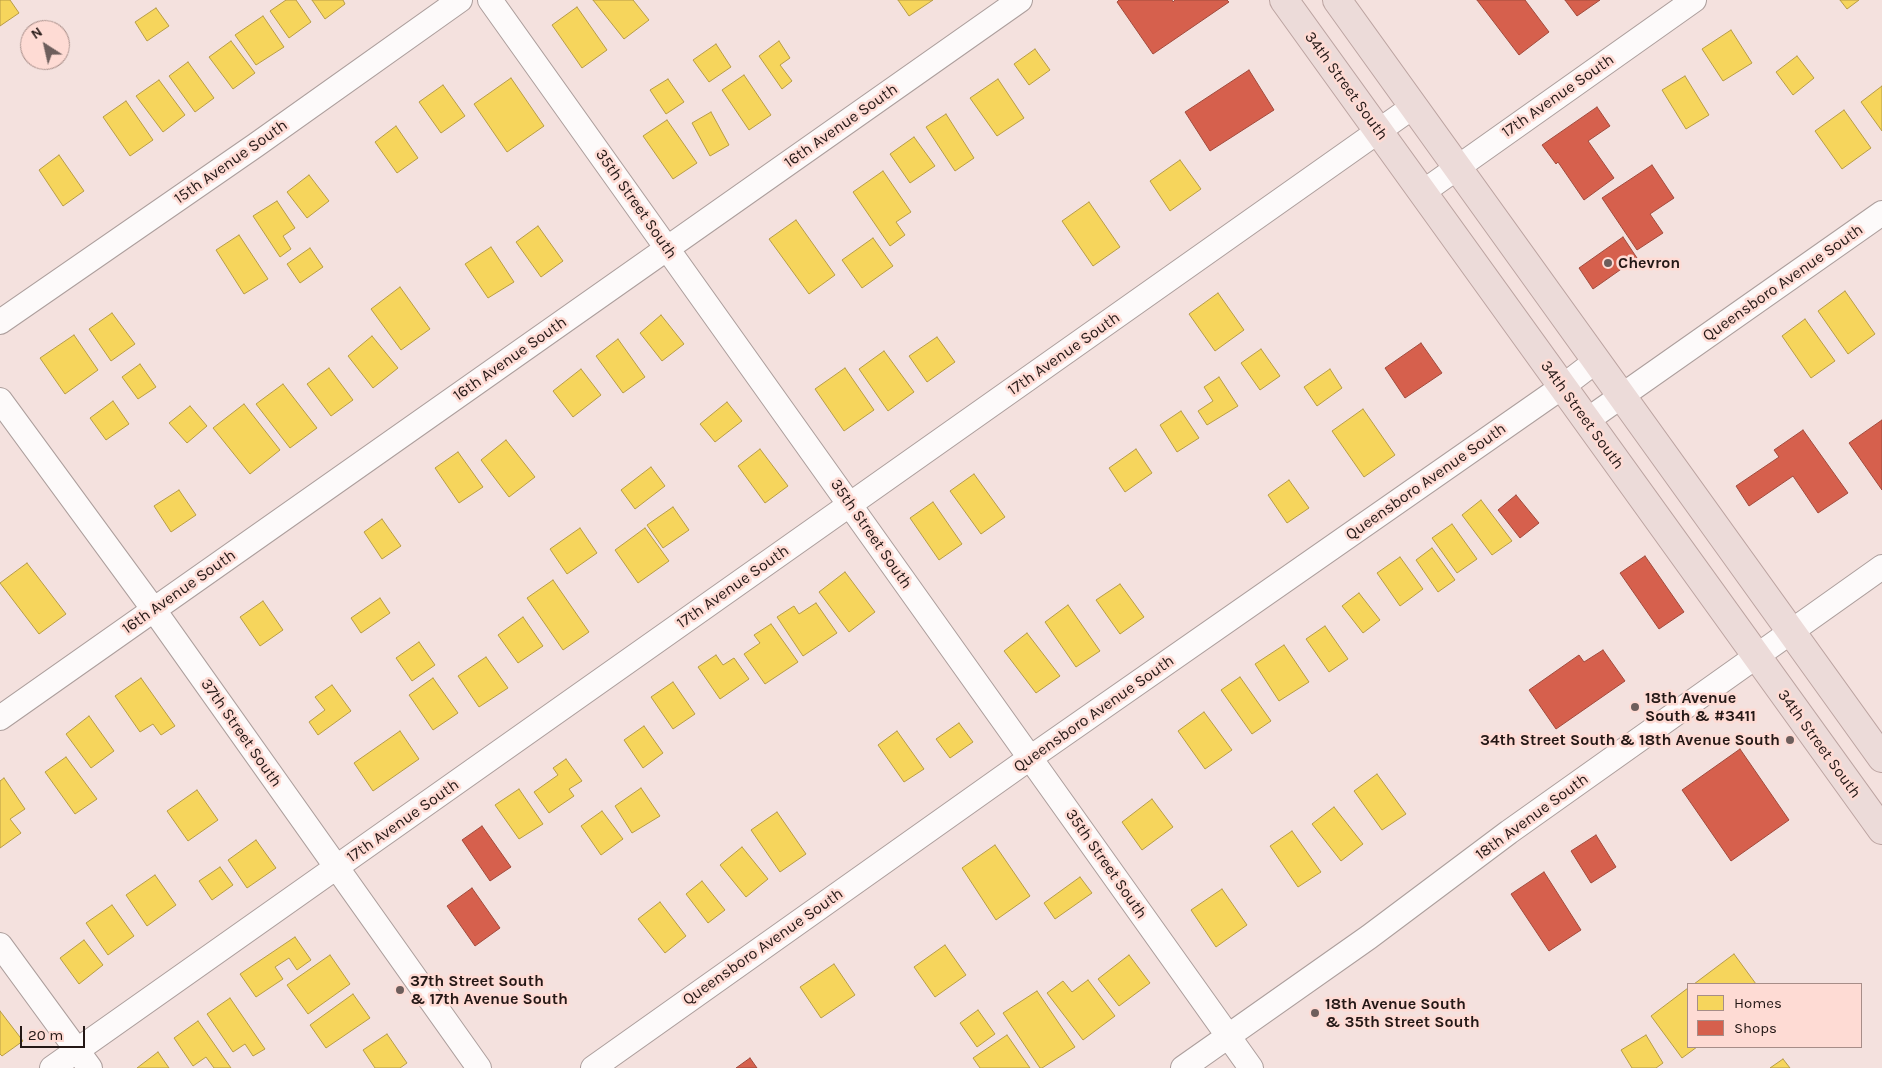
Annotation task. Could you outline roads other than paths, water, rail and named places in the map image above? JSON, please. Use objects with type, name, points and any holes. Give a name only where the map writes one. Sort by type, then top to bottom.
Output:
[{"type":"highway","name":"34th Street South","points":[[1284,0],[1882,830]]},
{"type":"highway","points":[[1337,0],[1882,758]]},
{"type":"street","name":"15th Avenue South","points":[[0,322],[256,145],[460,0]]},
{"type":"street","name":"35th Street South","points":[[490,0],[1251,1068]]},
{"type":"street","name":"16th Avenue South","points":[[0,718],[1020,0]]},
{"type":"street","name":"17th Avenue South","points":[[1422,192],[1694,0]]},
{"type":"street","name":"17th Avenue South","points":[[52,1068],[84,1059],[336,868],[1414,106]]},
{"type":"street","name":"Queensboro Avenue South","points":[[1586,421],[1882,214]]},
{"type":"street","name":"Queensboro Avenue South","points":[[593,1068],[1030,758],[1562,387],[1596,361]]},
{"type":"street","name":"37th Street South","points":[[0,400],[154,610],[479,1068]]},
{"type":"street","name":"18th Avenue South","points":[[1183,1068],[1369,937],[1509,832],[1882,567]]},
{"type":"street","points":[[0,945],[84,1059]]},
{"type":"place","name":"Chevron","points":[[1608,263]]},
{"type":"place","name":"18th Avenue South & #3411","points":[[1635,707]]},
{"type":"place","name":"34th Street South & 18th Avenue South","points":[[1790,740]]},
{"type":"place","name":"37th Street South & 17th Avenue South","points":[[400,990]]},
{"type":"place","name":"18th Avenue South & 35th Street South","points":[[1315,1013]]}]
